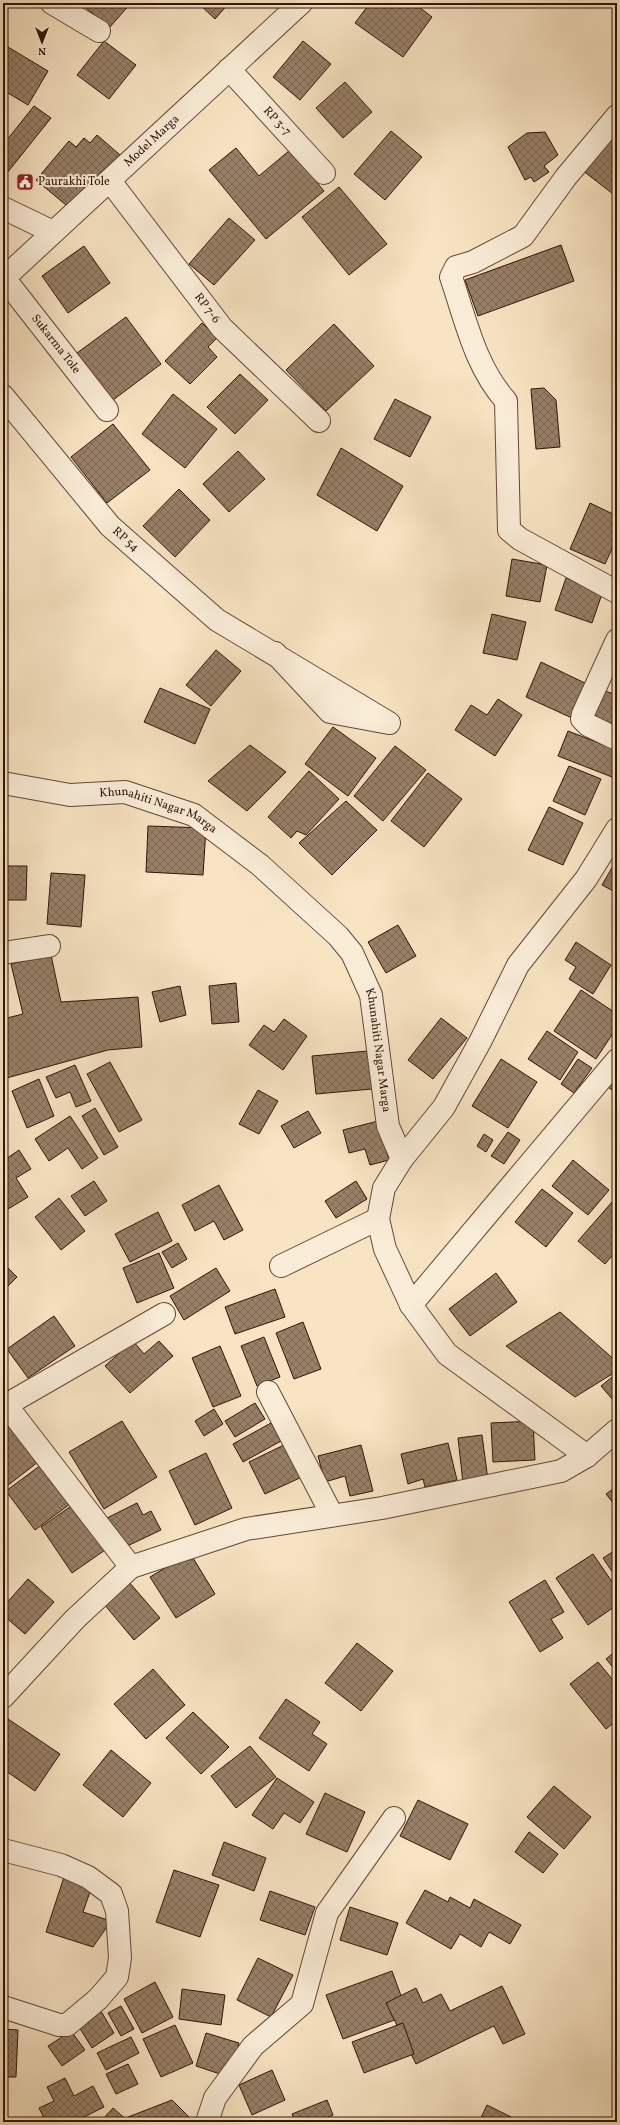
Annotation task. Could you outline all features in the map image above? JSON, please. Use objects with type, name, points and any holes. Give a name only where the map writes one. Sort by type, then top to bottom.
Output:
[{"type":"street","points":[[52,3],[99,31]]},
{"type":"street","name":"Model Marga","points":[[3,278],[110,181],[301,3]]},
{"type":"street","name":"RP 3-7","points":[[230,69],[324,173]]},
{"type":"street","points":[[617,116],[566,177],[523,236],[473,262],[456,267],[451,278],[481,367],[494,388],[506,401],[509,530],[520,539],[617,592]]},
{"type":"street","name":"RP 7-6","points":[[110,181],[222,328],[319,421]]},
{"type":"street","points":[[3,208],[53,232]]},
{"type":"street","name":"Sukarma Tole","points":[[3,278],[107,410]]},
{"type":"street","name":"RP 54","points":[[3,396],[110,526],[217,620],[275,653]]},
{"type":"street","points":[[617,640],[582,719],[588,725],[617,739]]},
{"type":"street","name":"Khunahiti Nagar Marga","points":[[3,783],[70,795],[125,792],[194,815],[260,865],[338,936],[352,953],[371,995],[388,1126],[402,1159]]},
{"type":"street","points":[[587,1456],[447,1354],[411,1305],[385,1249],[378,1219],[384,1188],[402,1159],[444,1107],[481,1040],[518,965],[586,879],[617,829]]},
{"type":"street","points":[[3,953],[49,946]]},
{"type":"street","points":[[411,1305],[617,1060]]},
{"type":"street","points":[[281,1266],[378,1219]]},
{"type":"street","points":[[131,1567],[5,1403],[164,1314]]},
{"type":"street","points":[[268,1392],[332,1515]]},
{"type":"street","points":[[3,1697],[76,1619],[131,1567],[246,1528],[382,1508],[561,1471],[587,1456],[617,1430]]},
{"type":"street","points":[[207,2122],[215,2098],[253,2046],[302,2004],[327,1913],[394,1818]]},
{"type":"street","points":[[3,1850],[61,1865],[88,1877],[111,1894],[117,1911],[120,1958],[117,1977],[98,2000],[67,2024],[59,2024],[3,2007]]},
{"type":"building","points":[[87,3],[131,3],[109,28],[84,6]]},
{"type":"building","points":[[198,3],[229,3],[215,19]]},
{"type":"building","points":[[370,3],[414,3],[432,17],[403,57],[355,23]]},
{"type":"building","points":[[104,41],[136,65],[109,99],[77,75]]},
{"type":"building","points":[[303,41],[331,64],[300,100],[273,77]]},
{"type":"building","points":[[3,44],[48,71],[28,105],[3,90]]},
{"type":"building","points":[[345,82],[372,112],[343,138],[316,108]]},
{"type":"building","points":[[34,106],[51,118],[3,178],[3,145]]},
{"type":"building","points":[[391,131],[422,157],[385,200],[354,174]]},
{"type":"building","points":[[545,132],[558,155],[544,166],[549,172],[534,182],[531,177],[525,180],[508,147],[527,133]]},
{"type":"building","points":[[611,133],[617,138],[617,197],[582,170]]},
{"type":"building","points":[[97,135],[120,155],[72,210],[36,180],[69,141],[76,147],[84,138],[90,143]]},
{"type":"building","points":[[236,148],[259,176],[290,150],[324,191],[266,239],[209,170]]},
{"type":"building","points":[[339,187],[387,244],[349,275],[302,217]]},
{"type":"building","points":[[229,218],[255,240],[214,285],[189,264]]},
{"type":"building","points":[[561,245],[574,281],[478,316],[465,280]]},
{"type":"building","points":[[84,246],[110,283],[68,313],[42,276]]},
{"type":"building","points":[[126,317],[161,364],[113,400],[77,353]]},
{"type":"building","points":[[202,323],[217,338],[208,347],[217,357],[190,384],[165,361]]},
{"type":"building","points":[[334,324],[374,366],[326,411],[286,370]]},
{"type":"building","points":[[240,374],[268,400],[235,434],[207,407]]},
{"type":"building","points":[[544,388],[556,400],[560,447],[536,449],[531,389]]},
{"type":"building","points":[[173,394],[217,429],[185,468],[142,434]]},
{"type":"building","points":[[395,399],[431,417],[410,457],[374,439]]},
{"type":"building","points":[[113,424],[150,470],[107,503],[71,457]]},
{"type":"building","points":[[341,448],[403,486],[377,531],[317,495]]},
{"type":"building","points":[[238,451],[265,479],[229,512],[203,484]]},
{"type":"building","points":[[179,489],[210,520],[175,557],[143,526]]},
{"type":"building","points":[[590,503],[617,516],[617,538],[605,564],[570,549]]},
{"type":"building","points":[[512,559],[547,565],[540,602],[506,596]]},
{"type":"building","points":[[566,578],[603,591],[592,623],[555,610]]},
{"type":"building","points":[[492,614],[526,622],[517,660],[483,653]]},
{"type":"building","points":[[216,650],[241,671],[211,706],[186,685]]},
{"type":"building","points":[[541,662],[587,684],[572,718],[526,697]]},
{"type":"building","points":[[160,688],[210,709],[195,744],[144,722]]},
{"type":"building","points":[[602,690],[617,695],[617,731],[591,722]]},
{"type":"building","points":[[498,699],[522,715],[495,756],[455,730],[471,705],[487,715]]},
{"type":"building","points":[[333,727],[376,758],[348,796],[305,764]]},
{"type":"building","points":[[568,731],[617,750],[617,765],[612,777],[558,756]]},
{"type":"building","points":[[250,745],[286,772],[247,811],[208,781]]},
{"type":"building","points":[[395,746],[426,770],[383,821],[354,796]]},
{"type":"building","points":[[569,766],[601,779],[585,815],[553,801]]},
{"type":"building","points":[[309,771],[339,799],[306,835],[297,831],[291,838],[268,817]]},
{"type":"building","points":[[428,773],[462,799],[424,847],[391,821]]},
{"type":"building","points":[[346,801],[377,830],[332,875],[299,843]]},
{"type":"building","points":[[549,807],[583,823],[563,865],[528,850]]},
{"type":"building","points":[[148,826],[206,828],[203,875],[146,872]]},
{"type":"building","points":[[617,859],[617,893],[602,885]]},
{"type":"building","points":[[3,866],[27,866],[26,900],[3,900]]},
{"type":"building","points":[[51,873],[85,875],[81,927],[47,924]]},
{"type":"building","points":[[398,925],[416,956],[386,973],[368,942]]},
{"type":"building","points":[[576,942],[611,965],[593,994],[569,979],[576,967],[565,960]]},
{"type":"building","points":[[51,955],[61,1002],[138,997],[142,1047],[108,1050],[3,1079],[3,1019],[23,1014],[11,964]]},
{"type":"building","points":[[236,983],[239,1022],[212,1024],[209,986]]},
{"type":"building","points":[[180,986],[186,1015],[160,1022],[152,992]]},
{"type":"building","points":[[581,990],[617,1014],[617,1027],[596,1059],[554,1031]]},
{"type":"building","points":[[441,1018],[467,1038],[433,1079],[408,1060]]},
{"type":"building","points":[[284,1019],[307,1036],[283,1070],[249,1045],[264,1025],[274,1032]]},
{"type":"building","points":[[547,1031],[578,1052],[560,1080],[528,1059]]},
{"type":"building","points":[[368,1051],[372,1089],[316,1094],[312,1056]]},
{"type":"building","points":[[501,1059],[537,1082],[508,1128],[472,1106]]},
{"type":"building","points":[[578,1059],[592,1068],[574,1093],[561,1084]]},
{"type":"building","points":[[110,1062],[142,1120],[119,1132],[87,1074]]},
{"type":"building","points":[[75,1065],[91,1101],[76,1107],[70,1092],[56,1098],[46,1077]]},
{"type":"building","points":[[617,1075],[617,1094],[608,1087]]},
{"type":"building","points":[[39,1079],[54,1116],[27,1128],[12,1091]]},
{"type":"building","points":[[258,1090],[278,1101],[259,1134],[239,1124]]},
{"type":"building","points":[[95,1108],[118,1147],[104,1155],[82,1116]]},
{"type":"building","points":[[308,1111],[321,1133],[294,1148],[281,1126]]},
{"type":"building","points":[[70,1116],[98,1158],[82,1169],[68,1148],[49,1161],[35,1139]]},
{"type":"building","points":[[378,1121],[389,1160],[370,1165],[365,1149],[349,1153],[343,1130]]},
{"type":"building","points":[[508,1132],[520,1140],[504,1164],[491,1156]]},
{"type":"building","points":[[484,1134],[493,1140],[486,1152],[477,1146]]},
{"type":"building","points":[[19,1150],[31,1169],[16,1178],[28,1197],[3,1212],[3,1161]]},
{"type":"building","points":[[573,1160],[609,1190],[588,1215],[552,1186]]},
{"type":"building","points":[[94,1181],[107,1201],[85,1216],[71,1196]]},
{"type":"building","points":[[356,1181],[367,1199],[336,1218],[325,1201]]},
{"type":"building","points":[[219,1185],[243,1230],[224,1240],[214,1221],[195,1231],[182,1205]]},
{"type":"building","points":[[542,1189],[573,1213],[546,1247],[515,1222]]},
{"type":"building","points":[[59,1198],[85,1231],[61,1250],[35,1217]]},
{"type":"building","points":[[612,1202],[617,1206],[617,1250],[605,1264],[578,1241]]},
{"type":"building","points":[[158,1212],[172,1241],[130,1262],[115,1234]]},
{"type":"building","points":[[178,1243],[187,1259],[172,1268],[162,1252]]},
{"type":"building","points":[[159,1253],[174,1288],[137,1303],[123,1268]]},
{"type":"building","points":[[3,1263],[17,1277],[3,1291]]},
{"type":"building","points":[[216,1268],[230,1291],[184,1320],[170,1296]]},
{"type":"building","points":[[496,1273],[517,1302],[470,1336],[449,1309]]},
{"type":"building","points":[[275,1289],[285,1317],[235,1334],[225,1307]]},
{"type":"building","points":[[560,1312],[617,1362],[617,1371],[575,1397],[506,1346]]},
{"type":"building","points":[[54,1316],[75,1346],[28,1378],[7,1349]]},
{"type":"building","points":[[303,1322],[321,1369],[294,1379],[276,1333]]},
{"type":"building","points":[[264,1337],[280,1377],[257,1386],[241,1346]]},
{"type":"building","points":[[133,1341],[144,1354],[159,1341],[173,1356],[130,1393],[105,1366]]},
{"type":"building","points":[[220,1346],[241,1396],[213,1407],[192,1358]]},
{"type":"building","points":[[617,1373],[617,1396],[613,1400],[601,1386]]},
{"type":"building","points":[[255,1403],[265,1419],[235,1437],[225,1421]]},
{"type":"building","points":[[214,1409],[223,1424],[204,1436],[195,1421]]},
{"type":"building","points":[[3,1411],[42,1459],[3,1489]]},
{"type":"building","points":[[122,1421],[157,1477],[104,1509],[69,1452]]},
{"type":"building","points":[[533,1421],[535,1460],[493,1462],[491,1423]]},
{"type":"building","points":[[271,1423],[281,1441],[243,1462],[233,1444]]},
{"type":"building","points":[[482,1435],[488,1480],[463,1483],[458,1438]]},
{"type":"building","points":[[288,1443],[304,1476],[265,1494],[249,1462]]},
{"type":"building","points":[[448,1443],[457,1480],[425,1487],[423,1479],[408,1484],[401,1454]]},
{"type":"building","points":[[361,1445],[373,1491],[350,1496],[345,1476],[325,1482],[318,1456]]},
{"type":"building","points":[[206,1453],[232,1508],[195,1525],[169,1471]]},
{"type":"building","points":[[45,1462],[74,1501],[35,1530],[6,1491]]},
{"type":"building","points":[[617,1486],[617,1508],[606,1494]]},
{"type":"building","points":[[77,1502],[108,1548],[72,1573],[41,1527]]},
{"type":"building","points":[[137,1503],[143,1515],[151,1511],[161,1530],[123,1548],[107,1518]]},
{"type":"building","points":[[617,1549],[617,1579],[603,1558]]},
{"type":"building","points":[[190,1553],[215,1594],[176,1618],[150,1577]]},
{"type":"building","points":[[593,1554],[617,1589],[617,1605],[588,1625],[556,1578]]},
{"type":"building","points":[[28,1579],[54,1602],[25,1634],[3,1615],[3,1607]]},
{"type":"building","points":[[545,1580],[564,1612],[551,1619],[563,1638],[540,1652],[509,1602]]},
{"type":"building","points":[[129,1582],[160,1618],[134,1640],[104,1604]]},
{"type":"building","points":[[357,1643],[393,1671],[361,1711],[325,1683]]},
{"type":"building","points":[[617,1650],[617,1672],[606,1659]]},
{"type":"building","points":[[598,1662],[617,1685],[617,1720],[606,1729],[570,1684]]},
{"type":"building","points":[[153,1669],[185,1705],[146,1739],[114,1704]]},
{"type":"building","points":[[286,1699],[320,1722],[312,1734],[327,1744],[309,1771],[259,1738]]},
{"type":"building","points":[[193,1712],[229,1747],[201,1774],[166,1738]]},
{"type":"building","points":[[8,1719],[60,1754],[35,1791],[3,1769],[3,1727]]},
{"type":"building","points":[[250,1746],[276,1777],[236,1808],[211,1776]]},
{"type":"building","points":[[111,1750],[151,1783],[123,1817],[83,1785]]},
{"type":"building","points":[[277,1778],[314,1802],[300,1823],[284,1813],[273,1829],[252,1815]]},
{"type":"building","points":[[554,1786],[591,1817],[564,1849],[527,1817]]},
{"type":"building","points":[[325,1793],[365,1812],[347,1852],[306,1834]]},
{"type":"building","points":[[418,1800],[468,1824],[450,1860],[400,1836]]},
{"type":"building","points":[[529,1832],[558,1854],[543,1873],[515,1852]]},
{"type":"building","points":[[224,1842],[266,1858],[254,1891],[212,1875]]},
{"type":"building","points":[[174,1870],[219,1885],[200,1937],[156,1922]]},
{"type":"building","points":[[64,1877],[92,1886],[83,1912],[111,1921],[93,1947],[46,1932]]},
{"type":"building","points":[[425,1890],[448,1902],[450,1897],[470,1908],[474,1899],[521,1925],[510,1944],[489,1932],[481,1947],[460,1934],[451,1949],[406,1923]]},
{"type":"building","points":[[270,1891],[315,1907],[305,1935],[260,1920]]},
{"type":"building","points":[[350,1907],[398,1923],[387,1955],[340,1940]]},
{"type":"building","points":[[258,1958],[293,1975],[271,2017],[237,2000]]},
{"type":"building","points":[[392,1971],[408,2015],[343,2039],[326,1995]]},
{"type":"building","points":[[155,1982],[173,2017],[142,2033],[124,1999]]},
{"type":"building","points":[[502,1986],[525,2034],[503,2044],[494,2026],[416,2064],[386,2003],[416,1988],[423,2003],[441,1994],[450,2011]]},
{"type":"building","points":[[182,1989],[225,1995],[221,2025],[179,2019]]},
{"type":"building","points":[[121,2006],[134,2029],[121,2036],[108,2013]]},
{"type":"building","points":[[99,2008],[114,2033],[92,2048],[76,2022]]},
{"type":"building","points":[[403,2023],[414,2054],[364,2073],[352,2042]]},
{"type":"building","points":[[175,2025],[193,2063],[161,2077],[143,2039]]},
{"type":"building","points":[[3,2029],[18,2030],[16,2077],[3,2077]]},
{"type":"building","points":[[71,2031],[85,2050],[62,2066],[48,2046]]},
{"type":"building","points":[[206,2033],[239,2043],[229,2077],[196,2066]]},
{"type":"building","points":[[131,2037],[139,2053],[106,2070],[97,2053]]},
{"type":"building","points":[[128,2064],[138,2084],[116,2094],[106,2074]]},
{"type":"building","points":[[272,2070],[285,2100],[252,2115],[239,2085]]},
{"type":"building","points":[[65,2078],[74,2096],[93,2086],[104,2107],[74,2122],[46,2122],[39,2108],[54,2101],[47,2087]]},
{"type":"building","points":[[172,2100],[191,2119],[189,2122],[134,2122],[128,2117]]},
{"type":"building","points":[[327,2100],[333,2115],[318,2122],[295,2122],[292,2114]]},
{"type":"building","points":[[487,2105],[521,2122],[479,2122]]},
{"type":"building","points":[[113,2108],[129,2122],[100,2122]]},
{"type":"place","name":"Paurakhi Tole","points":[[25,182]]}]
